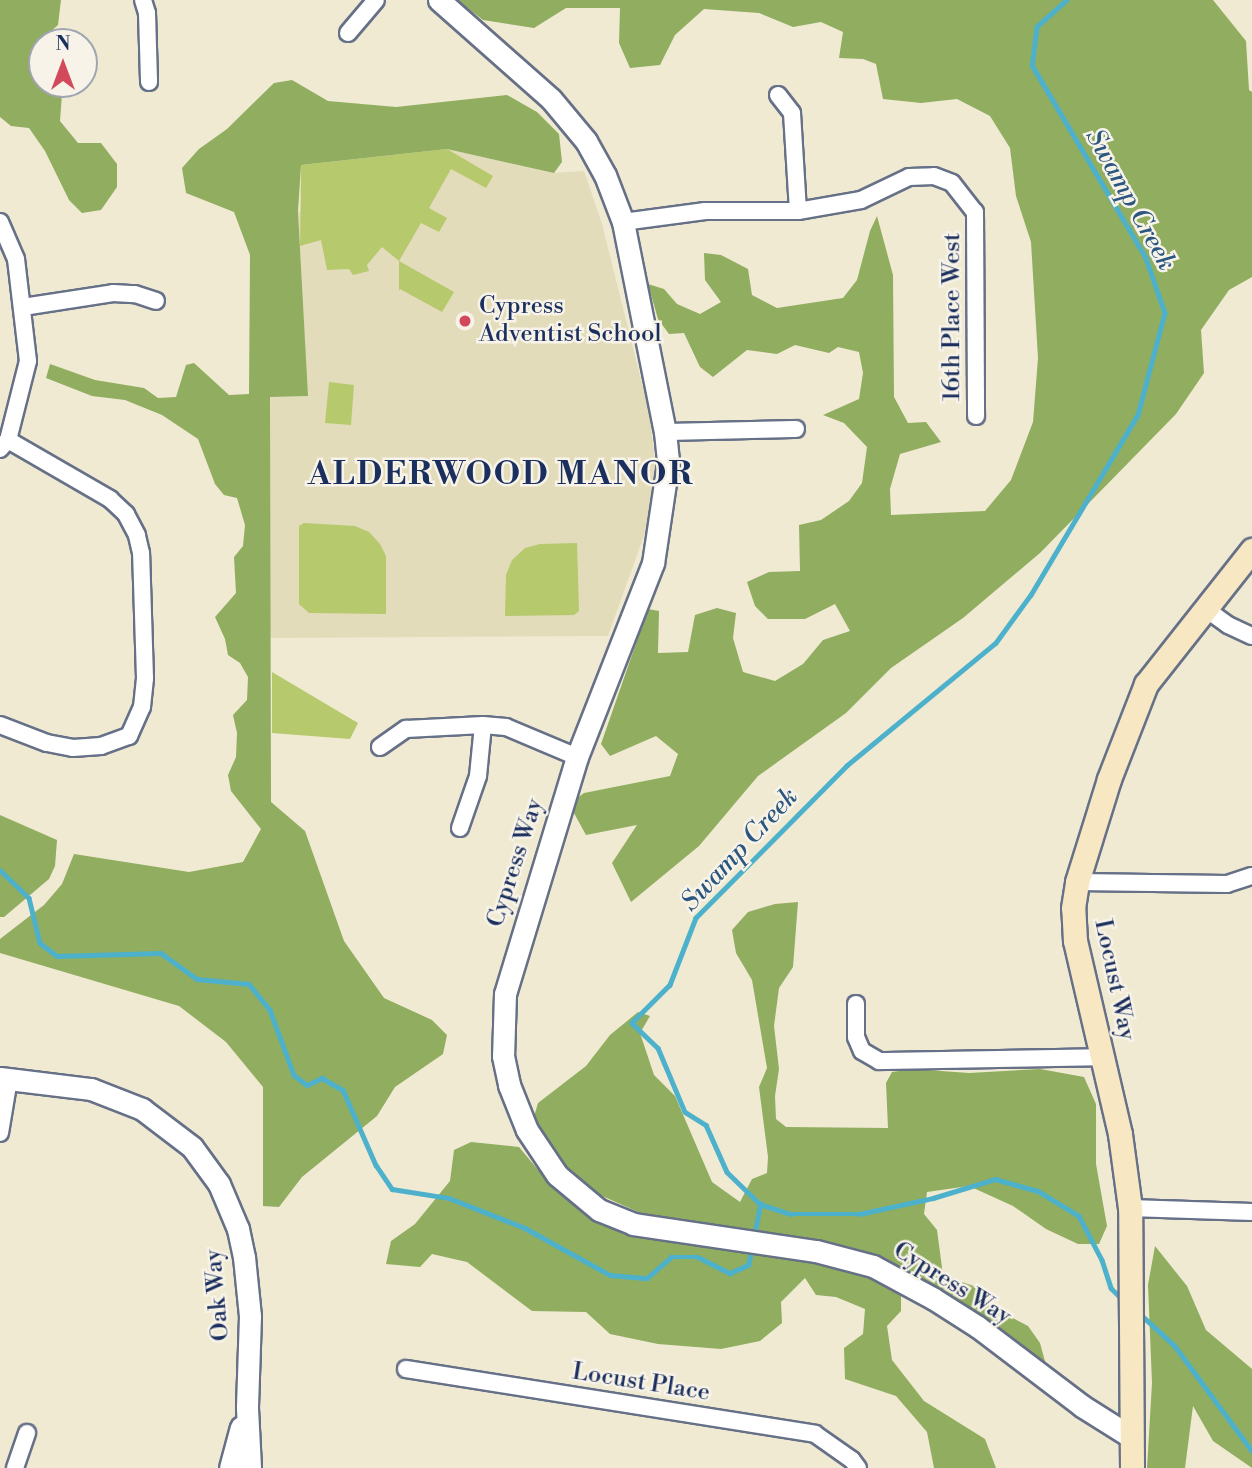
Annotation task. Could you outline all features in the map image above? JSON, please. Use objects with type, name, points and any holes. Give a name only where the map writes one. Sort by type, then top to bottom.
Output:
[{"type":"main road","name":"Locust Way","points":[[1132,1468],[1130,1208],[1120,1134],[1104,1057],[1074,941],[1073,908],[1077,882],[1109,779],[1146,684],[1252,550]]},
{"type":"street","points":[[143,0],[147,13],[149,82]]},
{"type":"street","points":[[348,33],[376,0]]},
{"type":"street","name":"Cypress Way","points":[[439,0],[551,99],[586,141],[605,174],[623,222],[666,432],[668,463],[665,496],[653,563],[577,757],[505,994],[502,1029],[509,1085],[534,1141],[557,1175],[599,1210],[634,1223],[855,1260],[896,1276],[978,1327],[1082,1406],[1131,1437]]},
{"type":"street","points":[[623,222],[705,211],[798,211],[792,113],[778,95]]},
{"type":"street","name":"16th Place West","points":[[798,211],[861,200],[909,177],[933,176],[952,183],[975,212],[976,416]]},
{"type":"street","points":[[0,222],[16,259],[28,361],[4,445],[110,499],[125,514],[137,535],[141,553],[145,678],[142,707],[129,736],[101,746],[73,748],[47,743],[0,725]]},
{"type":"street","points":[[23,307],[113,293],[135,294],[156,301]]},
{"type":"street","points":[[666,432],[796,429]]},
{"type":"street","points":[[1206,609],[1228,625],[1252,636]]},
{"type":"street","points":[[460,828],[478,776],[483,725]]},
{"type":"street","points":[[380,747],[406,729],[483,725],[506,727],[577,757]]},
{"type":"street","points":[[1077,882],[1227,884],[1252,876]]},
{"type":"street","points":[[856,1004],[856,1038],[862,1051],[879,1061],[1104,1057]]},
{"type":"street","points":[[0,1132],[4,1078]]},
{"type":"street","name":"Oak Way","points":[[4,1078],[91,1089],[119,1098],[175,1131],[205,1163],[229,1205],[244,1257],[250,1316],[247,1408],[250,1468]]},
{"type":"street","points":[[1130,1208],[1252,1212]]},
{"type":"street","name":"Locust Place","points":[[406,1369],[815,1434],[852,1460],[858,1468]]},
{"type":"street","name":"Oak Way","points":[[230,1468],[247,1408]]},
{"type":"street","points":[[15,1468],[27,1433]]},
{"type":"shaded area","name":"Cypress Adventist School","points":[[447,149],[553,173],[584,171],[602,224],[649,412],[656,470],[647,527],[608,636],[270,638],[270,397],[307,396],[298,212]]},
{"type":"green space","points":[[0,0],[61,0],[58,25],[55,28],[28,28],[28,98],[62,98],[60,121],[78,143],[101,143],[117,164],[117,187],[101,210],[82,213],[69,200],[45,151],[29,128],[11,126],[0,117]]},
{"type":"green space","points":[[457,0],[1213,0],[1246,41],[1249,90],[1252,92],[1252,277],[1229,290],[1201,330],[1204,373],[1176,414],[1040,553],[963,618],[891,668],[846,713],[758,776],[699,846],[631,902],[612,863],[637,825],[586,835],[569,804],[584,793],[670,776],[678,754],[656,736],[610,756],[601,744],[648,609],[659,611],[658,653],[688,652],[695,615],[717,608],[736,613],[733,638],[743,672],[775,681],[803,664],[823,640],[850,631],[835,604],[805,619],[768,619],[755,606],[747,582],[769,572],[800,571],[799,525],[821,520],[849,501],[862,483],[867,447],[844,423],[823,415],[859,399],[863,373],[859,352],[838,347],[829,353],[795,345],[777,354],[747,350],[713,377],[700,367],[684,333],[669,334],[658,319],[648,284],[664,289],[677,304],[700,314],[721,302],[705,280],[704,253],[721,255],[748,269],[752,295],[777,308],[843,298],[857,280],[870,231],[877,216],[893,275],[894,397],[908,423],[926,422],[941,442],[900,454],[890,489],[891,515],[985,511],[1011,480],[1033,422],[1038,358],[1031,242],[1016,196],[1010,148],[990,116],[957,99],[921,103],[883,99],[876,64],[863,59],[839,58],[843,32],[821,22],[793,27],[759,13],[704,9],[675,35],[660,65],[630,68],[619,43],[620,8],[566,8],[534,28],[483,20]]},
{"type":"green space","points":[[292,80],[328,101],[396,107],[507,95],[537,112],[559,134],[562,162],[554,173],[447,149],[301,165],[298,212],[308,396],[270,397],[271,802],[305,831],[344,941],[384,998],[432,1020],[447,1035],[443,1054],[395,1087],[377,1116],[302,1177],[279,1207],[263,1206],[263,1087],[226,1042],[179,1006],[0,953],[0,939],[44,905],[62,884],[74,854],[189,872],[243,862],[261,829],[231,791],[228,775],[236,757],[237,733],[233,715],[247,700],[248,677],[240,663],[228,655],[225,639],[215,617],[236,593],[234,557],[243,546],[245,525],[237,498],[224,495],[215,484],[198,439],[162,415],[125,400],[92,396],[46,378],[50,364],[95,380],[144,388],[158,398],[176,397],[186,365],[194,363],[229,395],[249,394],[250,255],[234,212],[186,193],[182,168],[199,149],[227,129],[274,83]]},
{"type":"green space","points":[[447,149],[493,176],[486,188],[451,169],[429,208],[447,218],[439,232],[421,223],[399,261],[382,247],[367,265],[369,271],[353,275],[349,269],[327,270],[321,240],[300,246],[301,165]]},
{"type":"green space","points":[[399,261],[454,292],[442,312],[400,289],[399,291]]},
{"type":"green space","points":[[329,382],[354,385],[351,425],[325,423]]},
{"type":"green space","points":[[304,523],[355,526],[369,532],[380,544],[386,556],[386,614],[309,613],[299,604],[299,526]]},
{"type":"green space","points":[[577,543],[579,611],[574,615],[505,616],[506,575],[512,560],[525,548],[540,544]]},
{"type":"green space","points":[[272,672],[358,723],[350,739],[272,733]]},
{"type":"green space","points":[[0,815],[57,840],[55,866],[49,879],[4,917],[0,917]]},
{"type":"green space","points":[[798,902],[793,967],[779,988],[774,1026],[779,1069],[775,1096],[776,1119],[786,1127],[888,1128],[886,1083],[892,1072],[913,1069],[969,1073],[1040,1069],[1084,1077],[1096,1104],[1096,1164],[1107,1226],[1099,1244],[1078,1244],[1046,1229],[1013,1206],[969,1186],[927,1192],[924,1214],[937,1230],[943,1275],[979,1288],[997,1310],[1028,1326],[1040,1343],[1046,1365],[1022,1352],[959,1302],[920,1284],[652,1218],[584,1188],[560,1169],[533,1120],[538,1103],[586,1066],[610,1035],[638,1012],[650,1016],[640,1033],[654,1075],[675,1096],[712,1182],[740,1202],[752,1179],[767,1173],[768,1157],[759,1087],[767,1068],[752,980],[736,953],[732,930],[748,912],[775,904]]},
{"type":"green space","points":[[471,1142],[519,1147],[539,1171],[572,1199],[868,1274],[901,1296],[901,1311],[887,1326],[892,1360],[924,1401],[985,1439],[996,1468],[934,1468],[927,1432],[896,1396],[845,1379],[844,1348],[863,1334],[865,1309],[836,1297],[816,1295],[805,1278],[781,1302],[782,1323],[760,1341],[721,1349],[658,1344],[610,1334],[586,1312],[532,1311],[467,1262],[432,1254],[420,1267],[386,1264],[391,1241],[415,1224],[450,1181],[454,1150]]},
{"type":"green space","points":[[1155,1246],[1187,1286],[1206,1330],[1252,1369],[1252,1468],[1213,1441],[1193,1406],[1185,1468],[1147,1468],[1152,1383],[1148,1285]]},
{"type":"waterway","name":"Swamp Creek","points":[[1067,0],[1037,27],[1032,65],[1146,258],[1165,313],[1138,415],[1031,595],[996,643],[847,766],[696,918],[670,985],[632,1023],[658,1048],[685,1112],[706,1125],[727,1172],[760,1204],[790,1214],[859,1214],[933,1198],[995,1179],[1038,1191],[1079,1216],[1102,1260],[1111,1288],[1123,1300]]},
{"type":"waterway","points":[[0,870],[29,898],[40,943],[57,956],[161,953],[197,979],[249,984],[270,1010],[294,1075],[307,1085],[322,1078],[343,1090],[376,1165],[392,1189],[449,1198],[525,1228],[610,1275],[647,1278],[671,1257],[698,1257],[730,1273],[748,1265],[752,1248]]},
{"type":"waterway","points":[[754,1236],[760,1204]]},
{"type":"waterway","name":"Swamp Creek","points":[[1138,1312],[1175,1346],[1252,1451]]},
{"type":"place","name":"Cypress Adventist School","points":[[465,321]]},
{"type":"district","name":"ALDERWOOD MANOR","points":[[501,474]]}]
